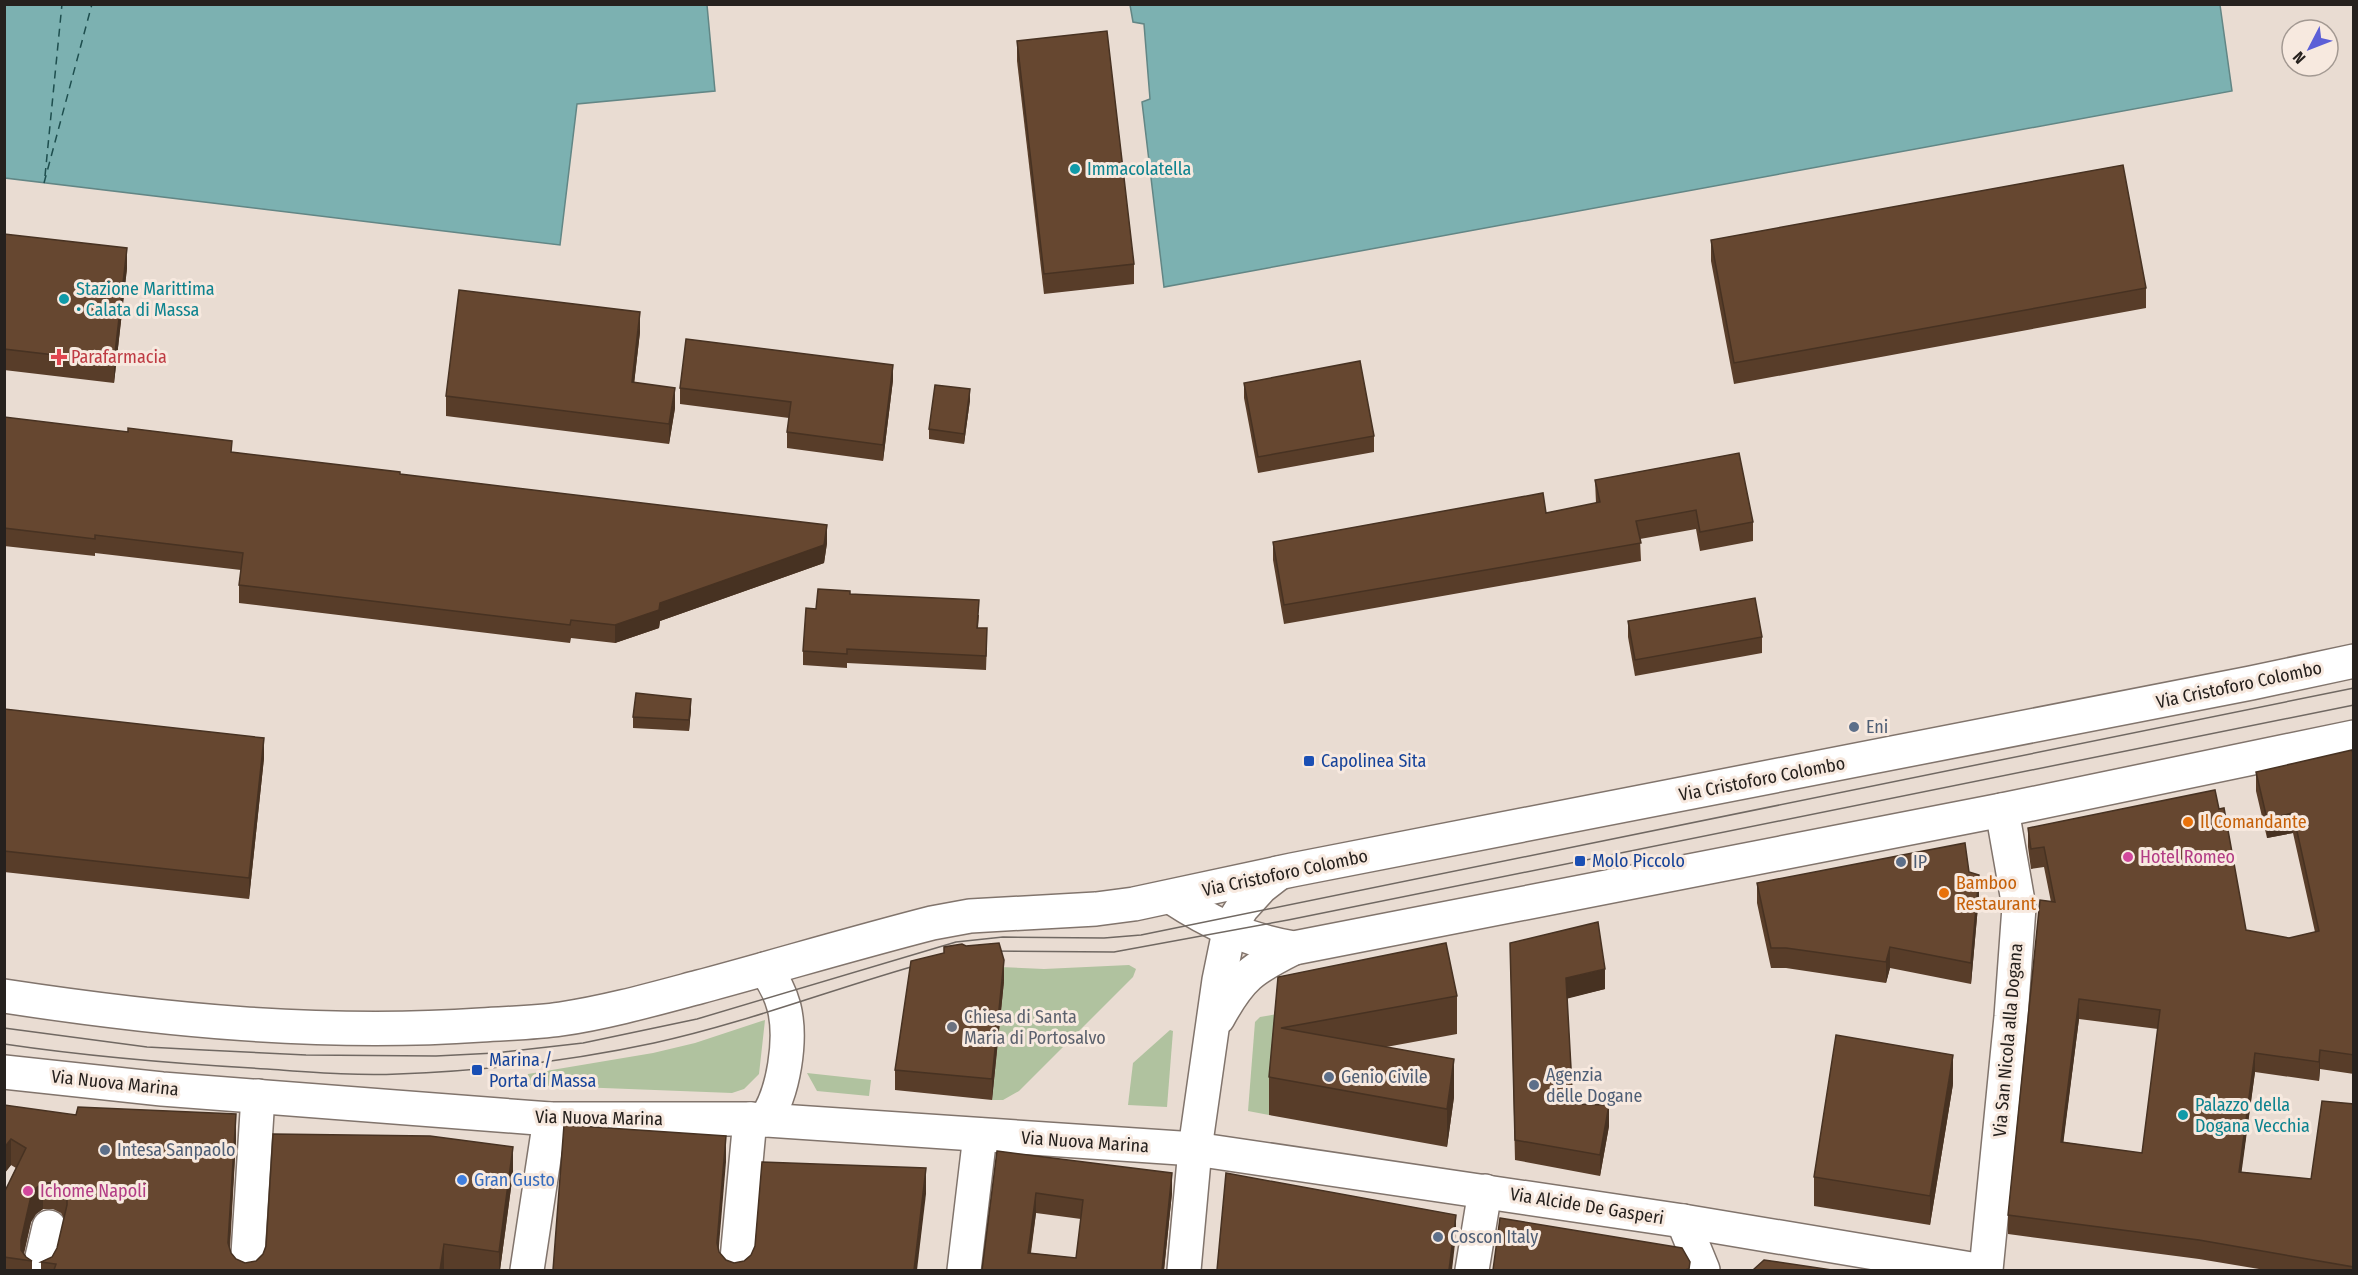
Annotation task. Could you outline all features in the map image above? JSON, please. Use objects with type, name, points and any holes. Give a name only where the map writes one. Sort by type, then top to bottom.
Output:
[{"type":"main road","name":"Via Cristoforo Colombo","points":[[1171,897],[1279,873],[2239,686],[2354,661]]},
{"type":"main road","points":[[1213,1026],[1234,989],[1250,972],[1294,948],[2002,810],[2354,737]]},
{"type":"main road","name":"Via San Nicola alla Dogana","points":[[1986,1270],[2011,1017],[2019,908],[2002,810]]},
{"type":"main road","points":[[1184,1270],[1195,1149],[1219,980],[1230,930],[1248,901],[1279,873]]},
{"type":"main road","points":[[4,996],[95,1010],[195,1021],[337,1028],[443,1028],[558,1020],[594,1014],[878,937],[970,916],[1096,909],[1171,897],[1196,914],[1230,930],[1271,944],[1294,948]]},
{"type":"main road","points":[[736,1270],[757,1120],[779,1094],[785,1053],[786,1024],[780,994],[765,969]]},
{"type":"main road","name":"Via Nuova Marina","points":[[4,1072],[258,1096],[550,1119],[757,1120],[1195,1149]]},
{"type":"main road","points":[[247,1270],[258,1096]]},
{"type":"main road","points":[[527,1270],[550,1119]]},
{"type":"main road","points":[[964,1270],[980,1135]]},
{"type":"main road","name":"Via Alcide De Gasperi","points":[[1195,1149],[1683,1221],[1977,1270]]},
{"type":"main road","points":[[1472,1270],[1485,1191]]},
{"type":"main road","points":[[1683,1221],[1703,1270]]},
{"type":"main road","points":[[39,1270],[49,1227]]},
{"type":"green space","points":[[1129,965],[1136,969],[1133,977],[1019,1091],[1003,1100],[992,1100],[1004,981],[1000,967],[1044,969]]},
{"type":"green space","points":[[1278,1014],[1269,1115],[1248,1111],[1255,1022],[1260,1017]]},
{"type":"green space","points":[[765,1020],[759,1074],[744,1089],[732,1093],[526,1085],[528,1074],[653,1053],[695,1043]]},
{"type":"green space","points":[[1170,1030],[1173,1031],[1167,1107],[1128,1105],[1133,1063]]},
{"type":"green space","points":[[807,1073],[871,1080],[869,1096],[817,1091]]},
{"type":"water","points":[[5,4],[707,5],[715,91],[577,104],[560,245],[5,178]]},
{"type":"water","points":[[1130,5],[2220,5],[2232,91],[1164,287],[1142,102],[1150,99],[1144,24],[1133,22]]},
{"type":"building","name":"Immacolatella","points":[[1107,31],[1134,264],[1044,274],[1017,41]]},
{"type":"building","points":[[2123,165],[2146,288],[1734,363],[1711,240]]},
{"type":"building","name":"Stazione Marittima • Calata di Massa","points":[[4,234],[127,248],[114,362],[4,349]]},
{"type":"building","points":[[459,290],[640,312],[632,382],[675,388],[669,424],[446,396]]},
{"type":"building","points":[[686,339],[893,365],[883,445],[787,432],[791,402],[680,388]]},
{"type":"building","points":[[1360,361],[1374,436],[1258,457],[1244,383]]},
{"type":"building","points":[[935,385],[970,389],[964,434],[929,429]]},
{"type":"building","points":[[4,417],[128,432],[128,428],[232,441],[231,452],[827,525],[824,545],[660,603],[659,610],[615,625],[571,620],[570,625],[239,585],[243,553],[95,535],[95,539],[4,528]]},
{"type":"building","points":[[1739,453],[1753,522],[1700,532],[1696,510],[1636,521],[1641,543],[1284,605],[1273,542],[1543,493],[1546,513],[1600,502],[1595,480]]},
{"type":"building","points":[[818,589],[850,591],[850,594],[979,600],[977,628],[987,628],[986,656],[847,649],[847,654],[803,651],[806,608],[816,609]]},
{"type":"building","points":[[1755,598],[1762,637],[1635,660],[1628,621]]},
{"type":"building","points":[[636,693],[691,699],[689,720],[633,717]]},
{"type":"building","points":[[4,709],[264,738],[249,878],[4,851]]},
{"type":"building","points":[[2352,750],[2354,757],[2354,1055],[2320,1050],[2319,1062],[2255,1053],[2239,1172],[2311,1179],[2322,1101],[2354,1104],[2354,1267],[2199,1240],[2008,1215],[2040,900],[2055,902],[2044,847],[2031,849],[2028,828],[2215,790],[2219,809],[2224,808],[2246,930],[2289,938],[2319,931],[2293,813],[2267,819],[2256,772]],"holes":[[[2079,999],[2160,1010],[2142,1153],[2061,1142]]]},
{"type":"building","points":[[1965,843],[1969,872],[1979,875],[1971,963],[1890,947],[1886,962],[1786,948],[1771,948],[1757,883]]},
{"type":"building","points":[[1598,922],[1605,969],[1566,978],[1573,1104],[1609,1105],[1600,1155],[1515,1140],[1510,943]]},
{"type":"building","name":"Chiesa di Santa Maria di Portosalvo","points":[[999,943],[1004,960],[992,1079],[895,1070],[911,961],[944,953],[944,947]]},
{"type":"building","points":[[1446,943],[1457,996],[1281,1028],[1454,1059],[1447,1109],[1269,1077],[1278,977]]},
{"type":"building","points":[[1836,1035],[1953,1055],[1930,1196],[1814,1177]]},
{"type":"building","points":[[4,1105],[76,1115],[78,1107],[236,1114],[228,1243],[236,1259],[245,1263],[256,1261],[263,1254],[266,1246],[273,1134],[430,1136],[513,1147],[499,1252],[444,1244],[440,1270],[54,1270],[56,1264],[41,1262],[52,1257],[57,1248],[67,1205],[67,1195],[61,1187],[53,1183],[43,1183],[31,1196],[21,1240],[21,1250],[32,1261],[4,1257],[4,1193],[26,1148],[11,1139],[4,1148]]},
{"type":"building","points":[[564,1125],[726,1136],[717,1243],[719,1252],[726,1260],[734,1263],[744,1261],[751,1255],[755,1246],[762,1162],[926,1168],[914,1270],[553,1270]]},
{"type":"building","points":[[997,1151],[1172,1173],[1162,1270],[982,1270]],"holes":[[[1036,1193],[1083,1200],[1076,1258],[1028,1253]]]},
{"type":"building","points":[[1226,1173],[1456,1215],[1449,1270],[1217,1270]]},
{"type":"building","points":[[1500,1218],[1682,1248],[1690,1262],[1689,1269],[1493,1270]]},
{"type":"building","points":[[1764,1260],[1832,1270],[1753,1270]]},
{"type":"ferry route","points":[[45,176],[62,4]]},
{"type":"ferry route","points":[[44,183],[92,4]]},
{"type":"tram line","points":[[4,1028],[147,1047],[306,1055],[436,1056],[495,1053],[583,1043],[697,1019],[956,942],[1003,937],[1104,938],[1141,935],[2354,688]]},
{"type":"tram line","points":[[984,951],[1114,952],[1288,920],[2354,705]]},
{"type":"tram line","points":[[4,1044],[136,1060],[332,1073],[398,1074],[495,1068],[591,1055],[688,1035],[925,963]]},
{"type":"place","name":"Immacolatella","points":[[1075,169]]},
{"type":"place","name":"Stazione Marittima • Calata di Massa","points":[[64,299]]},
{"type":"place","name":"Parafarmacia","points":[[59,357]]},
{"type":"place","name":"Eni","points":[[1854,727]]},
{"type":"place","name":"Capolinea Sita","points":[[1309,761]]},
{"type":"place","name":"Il Comandante","points":[[2188,822]]},
{"type":"place","name":"Hotel Romeo","points":[[2128,857]]},
{"type":"place","name":"Molo Piccolo","points":[[1580,861]]},
{"type":"place","name":"IP","points":[[1901,862]]},
{"type":"place","name":"Bamboo Restaurant","points":[[1944,893]]},
{"type":"place","name":"Chiesa di Santa Maria di Portosalvo","points":[[952,1027]]},
{"type":"place","name":"Marina / Porta di Massa","points":[[477,1070]]},
{"type":"place","name":"Genio Civile","points":[[1329,1077]]},
{"type":"place","name":"Agenzia delle Dogane","points":[[1534,1085]]},
{"type":"place","name":"Palazzo della Dogana Vecchia","points":[[2183,1115]]},
{"type":"place","name":"Intesa Sanpaolo","points":[[105,1150]]},
{"type":"place","name":"Gran Gusto","points":[[462,1180]]},
{"type":"place","name":"Ichome Napoli","points":[[28,1191]]},
{"type":"place","name":"Coscon Italy","points":[[1438,1237]]}]
